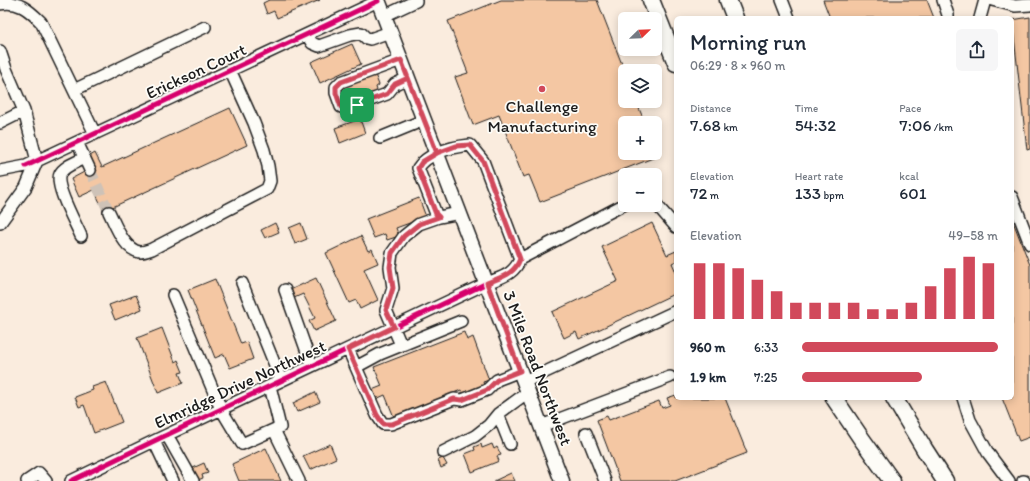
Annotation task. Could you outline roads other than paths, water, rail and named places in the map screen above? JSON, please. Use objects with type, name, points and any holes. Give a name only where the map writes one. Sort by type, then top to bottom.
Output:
[{"type":"highway","points":[[651,0],[674,58]]},
{"type":"highway","points":[[728,0],[734,16]]},
{"type":"highway","points":[[835,400],[892,481]]},
{"type":"highway","points":[[895,400],[945,481]]},
{"type":"main road","name":"3 Mile Road Northwest","points":[[378,1],[562,481]]},
{"type":"street","points":[[384,16],[417,0]]},
{"type":"street","points":[[782,0],[788,16]]},
{"type":"street","points":[[942,0],[948,16]]},
{"type":"street","points":[[981,16],[985,0]]},
{"type":"street","points":[[992,0],[1015,6],[1030,5]]},
{"type":"street","points":[[0,4],[7,1],[22,4],[41,22],[95,134]]},
{"type":"street","name":"Erickson Court","points":[[0,171],[26,166],[378,1]]},
{"type":"street","points":[[74,90],[205,27]]},
{"type":"street","points":[[307,34],[312,43],[319,46],[350,35],[361,33],[366,38],[370,39],[390,32]]},
{"type":"street","points":[[0,50],[6,69],[24,111],[37,161],[26,187],[0,223]]},
{"type":"street","points":[[401,60],[341,82],[336,87],[336,93],[341,107],[345,108],[357,105],[387,94],[395,84],[408,78]]},
{"type":"street","points":[[109,212],[126,244],[133,250],[140,252],[152,249],[267,190],[270,181],[264,150],[230,70]]},
{"type":"street","points":[[0,123],[24,111]]},
{"type":"street","points":[[380,138],[424,120]]},
{"type":"street","points":[[77,142],[90,170]]},
{"type":"street","points":[[439,217],[436,214],[418,168],[422,162],[437,153],[456,146],[470,145],[483,161],[520,259],[618,208]]},
{"type":"street","points":[[81,236],[61,190],[59,179],[60,175],[65,169],[84,158]]},
{"type":"street","points":[[1014,202],[1030,244]]},
{"type":"street","points":[[662,211],[674,225]]},
{"type":"street","points":[[401,345],[386,310],[393,288],[390,267],[392,253],[404,236],[419,224],[439,217],[460,213]]},
{"type":"street","name":"Elmridge Drive Northwest","points":[[71,481],[281,380],[510,273],[518,265],[520,259]]},
{"type":"street","points":[[242,283],[281,380]]},
{"type":"street","points":[[285,290],[312,366]]},
{"type":"street","points":[[173,295],[221,409],[242,444],[280,427],[270,386]]},
{"type":"street","points":[[443,452],[475,436],[489,425],[524,382],[674,312]]},
{"type":"street","points":[[356,367],[380,354],[461,321]]},
{"type":"street","points":[[348,349],[377,415],[383,424],[392,424],[454,399],[462,400],[487,390],[497,380],[524,382]]},
{"type":"street","points":[[541,426],[670,377]]},
{"type":"street","points":[[964,400],[970,420],[988,452],[1009,481]]},
{"type":"street","points":[[498,414],[510,444]]},
{"type":"street","points":[[274,430],[299,481]]},
{"type":"street","points":[[586,433],[605,481]]},
{"type":"street","points":[[167,435],[193,481]]},
{"type":"street","points":[[154,441],[174,481]]},
{"type":"street","points":[[27,481],[39,473],[46,481]]},
{"type":"tunnel","points":[[90,170],[109,212]]},
{"type":"place","name":"Challenge Manufacturing","points":[[542,89]]}]
